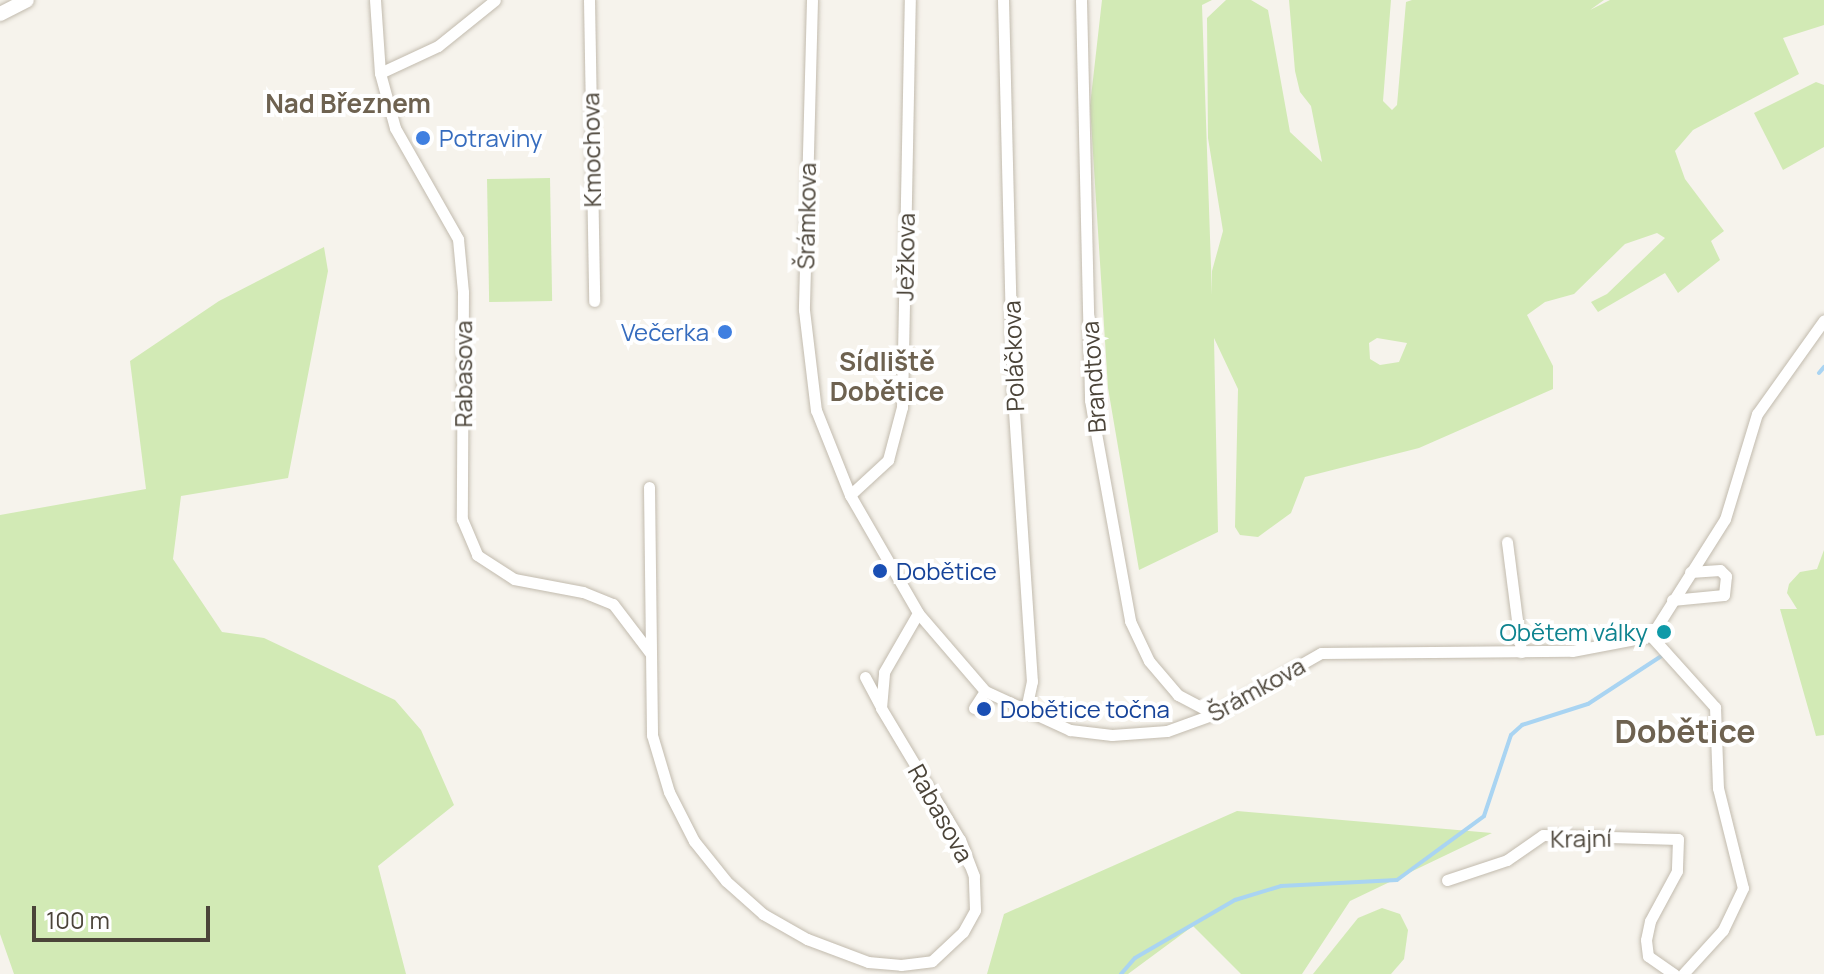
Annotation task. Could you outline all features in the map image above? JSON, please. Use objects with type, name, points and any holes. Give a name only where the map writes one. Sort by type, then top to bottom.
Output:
[{"type":"street","points":[[0,14],[27,0]]},
{"type":"street","name":"Rabasova","points":[[375,0],[380,73],[395,128],[458,239],[463,292],[462,519],[477,555],[514,579],[583,592],[613,604],[651,654]]},
{"type":"street","points":[[380,73],[438,46],[495,0]]},
{"type":"street","name":"Kmochova","points":[[589,0],[594,301]]},
{"type":"street","name":"Šrámkova","points":[[812,0],[804,310],[807,373],[829,451],[850,495],[918,613],[985,691],[1070,730],[1112,735],[1167,731],[1214,714],[1321,653],[1572,651],[1651,636]]},
{"type":"street","name":"Ježkova","points":[[850,495],[888,460],[902,407],[910,0]]},
{"type":"street","name":"Poláčkova","points":[[1003,0],[1013,396],[1032,681],[1026,710]]},
{"type":"street","name":"Brandtova","points":[[1081,0],[1090,400],[1130,621],[1149,661],[1178,695],[1214,714]]},
{"type":"street","points":[[1683,974],[1723,930],[1743,888],[1718,788],[1715,707],[1651,636],[1725,519],[1757,414],[1824,320]]},
{"type":"street","name":"Rabasova","points":[[649,487],[652,735],[669,792],[694,841],[726,881],[763,914],[807,939],[868,962],[932,961],[963,932],[975,910],[974,876],[960,840],[865,677]]},
{"type":"street","points":[[1507,542],[1521,652]]},
{"type":"street","points":[[1672,600],[1724,595],[1726,576],[1720,570],[1690,572]]},
{"type":"street","points":[[881,708],[884,672],[918,613]]},
{"type":"street","points":[[974,708],[985,691]]},
{"type":"street","name":"Krajní","points":[[1447,880],[1507,860],[1543,835],[1678,839],[1677,871],[1650,921],[1646,940],[1648,956],[1674,974]]},
{"type":"green space","points":[[1102,0],[1212,0],[1202,5],[1212,295],[1212,271],[1223,231],[1208,138],[1207,18],[1226,0],[1251,0],[1268,10],[1290,132],[1322,162],[1311,106],[1300,92],[1295,71],[1289,0],[1391,0],[1383,101],[1392,110],[1397,105],[1406,2],[1412,0],[1604,0],[1590,10],[1610,0],[1824,0],[1824,25],[1783,38],[1799,74],[1693,130],[1675,151],[1685,179],[1724,231],[1711,241],[1720,260],[1678,293],[1665,273],[1598,312],[1591,302],[1607,294],[1665,238],[1657,233],[1625,244],[1574,294],[1545,302],[1527,315],[1553,366],[1553,389],[1419,448],[1305,477],[1291,513],[1258,537],[1240,535],[1235,527],[1238,389],[1214,338],[1218,532],[1139,570],[1108,388],[1090,106]],"holes":[[[1377,338],[1407,343],[1399,362],[1380,365],[1370,359],[1369,343]]]},
{"type":"green space","points":[[1816,82],[1824,85],[1824,147],[1783,170],[1754,113]]},
{"type":"green space","points":[[550,178],[552,301],[489,302],[487,179]]},
{"type":"green space","points":[[324,247],[328,271],[288,478],[181,496],[173,559],[222,632],[264,638],[395,700],[421,730],[454,805],[378,866],[406,974],[14,974],[0,934],[0,515],[146,489],[130,361],[219,301]]},
{"type":"green space","points":[[1824,550],[1824,735],[1816,736],[1780,609],[1797,609],[1787,593],[1789,584],[1800,572],[1817,569]]},
{"type":"green space","points":[[1237,811],[1492,833],[1350,901],[1302,974],[1241,974],[1193,926],[1128,974],[987,974],[1004,914]]},
{"type":"green space","points":[[1382,908],[1400,914],[1408,930],[1404,959],[1391,974],[1313,974],[1358,918]]},
{"type":"waterway","points":[[1819,373],[1824,367]]},
{"type":"waterway","points":[[1121,974],[1135,958],[1235,900],[1281,886],[1397,880],[1484,816],[1511,735],[1522,725],[1588,704],[1663,655]]},
{"type":"place","name":"Potraviny","points":[[423,138]]},
{"type":"place","name":"Večerka","points":[[725,332]]},
{"type":"place","name":"Dobětice","points":[[880,571]]},
{"type":"place","name":"Obětem války","points":[[1664,632]]},
{"type":"place","name":"Dobětice točna","points":[[984,709]]},
{"type":"district","name":"Nad Březnem","points":[[348,104]]},
{"type":"district","name":"Sídliště Dobětice","points":[[887,377]]},
{"type":"district","name":"Dobětice","points":[[1685,731]]}]
